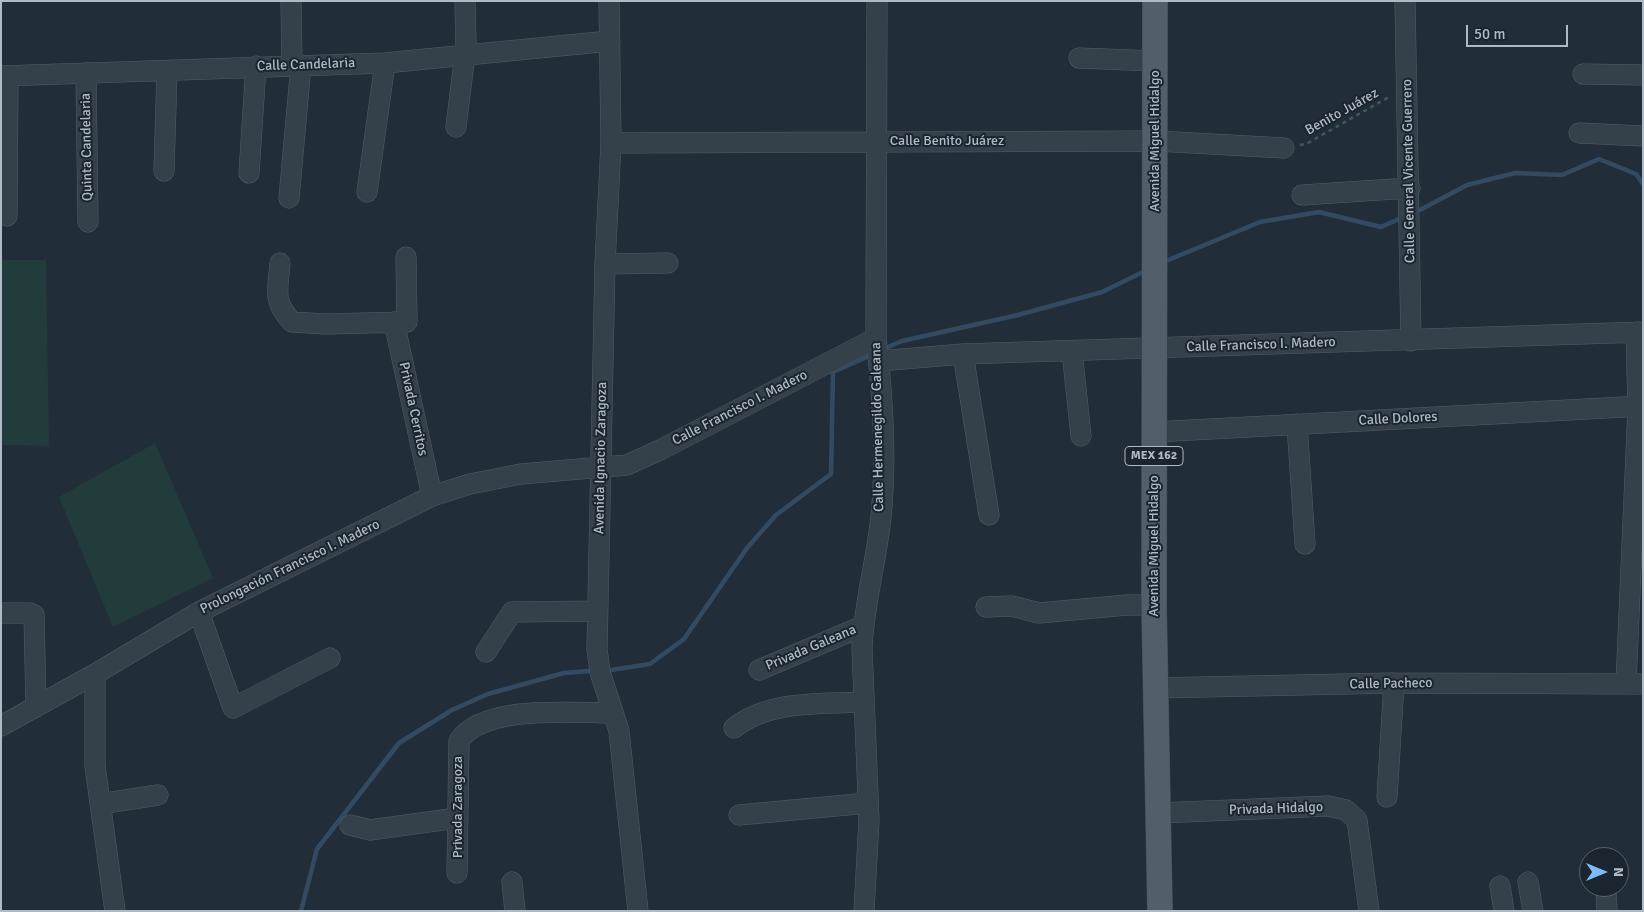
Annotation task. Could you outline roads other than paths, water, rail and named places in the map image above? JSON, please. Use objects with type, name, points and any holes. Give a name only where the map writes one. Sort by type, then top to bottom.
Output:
[{"type":"main road","name":"Avenida Miguel Hidalgo","points":[[1155,1],[1154,605],[1160,911]]},
{"type":"street","points":[[289,198],[297,65],[291,1]]},
{"type":"street","points":[[456,127],[465,55],[465,1]]},
{"type":"street","name":"Avenida Ignacio Zaragoza","points":[[609,1],[611,143],[605,264],[597,649],[600,672],[619,731],[638,911]]},
{"type":"street","name":"Calle Hermenegildo Galeana","points":[[864,911],[869,820],[863,702],[863,626],[874,570],[882,504],[876,338],[877,1]]},
{"type":"street","name":"Calle General Vicente Guerrero","points":[[1405,1],[1410,188],[1411,341]]},
{"type":"street","name":"Calle Candelaria","points":[[4,76],[386,63],[610,41]]},
{"type":"street","points":[[1079,58],[1155,61]]},
{"type":"street","points":[[366,192],[386,63]]},
{"type":"street","points":[[249,173],[256,66]]},
{"type":"street","points":[[164,171],[167,71]]},
{"type":"street","name":"Quinta Candelaria","points":[[86,73],[88,222]]},
{"type":"street","points":[[1583,74],[1643,75]]},
{"type":"street","points":[[4,76],[7,216]]},
{"type":"street","points":[[1579,133],[1643,136]]},
{"type":"street","name":"Calle Benito Juárez","points":[[611,143],[1156,140],[1284,148]]},
{"type":"street","points":[[1302,195],[1410,188]]},
{"type":"street","points":[[280,263],[278,298],[280,310],[292,322],[325,324],[407,322],[406,257]]},
{"type":"street","points":[[605,264],[668,263]]},
{"type":"street","name":"Privada Cerritos","points":[[394,322],[432,496]]},
{"type":"street","points":[[1634,684],[1640,332]]},
{"type":"street","name":"Calle Francisco I. Madero","points":[[878,361],[963,354],[1411,341],[1640,332]]},
{"type":"street","name":"Calle Francisco I. Madero","points":[[601,467],[627,465],[662,449],[876,338]]},
{"type":"street","points":[[1072,351],[1081,436]]},
{"type":"street","points":[[963,354],[989,514]]},
{"type":"street","name":"Calle Dolores","points":[[1154,432],[1640,406]]},
{"type":"street","points":[[1297,424],[1306,544]]},
{"type":"street","name":"Prolongación Francisco I. Madero","points":[[1,726],[199,612],[432,496],[470,484],[520,474],[601,467]]},
{"type":"street","points":[[986,608],[1012,606],[1039,613],[1128,605],[1154,605]]},
{"type":"street","points":[[486,652],[512,612],[597,611]]},
{"type":"street","points":[[199,612],[234,708],[330,658]]},
{"type":"street","points":[[1,613],[30,613],[34,615],[36,621],[36,707]]},
{"type":"street","name":"Privada Galeana","points":[[759,670],[863,626]]},
{"type":"street","points":[[94,674],[95,766],[115,911]]},
{"type":"street","points":[[1387,797],[1394,683]]},
{"type":"street","name":"Calle Pacheco","points":[[1156,688],[1394,683],[1634,684]]},
{"type":"street","points":[[734,728],[751,716],[794,706],[863,702]]},
{"type":"street","name":"Privada Zaragoza","points":[[457,873],[459,741],[465,732],[508,715],[612,713]]},
{"type":"street","points":[[100,804],[158,795]]},
{"type":"street","points":[[739,815],[868,804]]},
{"type":"street","name":"Privada Hidalgo","points":[[1159,813],[1328,806],[1346,810],[1357,820],[1368,911]]},
{"type":"street","points":[[350,825],[378,829],[457,818]]},
{"type":"street","points":[[512,882],[515,911]]},
{"type":"street","points":[[1528,882],[1533,911]]},
{"type":"street","points":[[1500,886],[1504,911]]},
{"type":"street","points":[[1606,897],[1607,911]]},
{"type":"waterway","points":[[1420,210],[1467,185],[1515,173],[1562,175],[1599,159],[1636,174],[1643,184]]},
{"type":"waterway","points":[[1166,261],[1260,222],[1319,212],[1381,227],[1399,219]]},
{"type":"waterway","points":[[888,347],[902,341],[1018,315],[1102,292],[1143,272]]},
{"type":"waterway","points":[[611,670],[650,664],[684,639],[747,548],[776,515],[831,474],[833,372],[867,357]]},
{"type":"waterway","points":[[301,911],[317,849],[399,743],[452,710],[488,694],[564,673],[589,671]]}]
